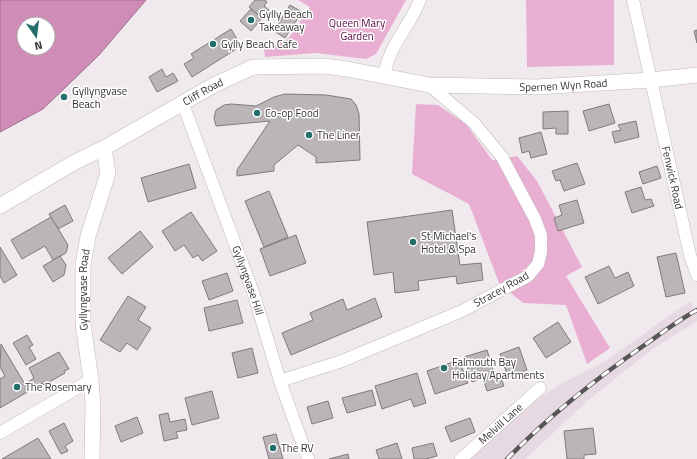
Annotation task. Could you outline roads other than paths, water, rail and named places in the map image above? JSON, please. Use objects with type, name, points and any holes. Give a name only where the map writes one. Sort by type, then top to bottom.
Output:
[{"type":"street","points":[[384,76],[386,63],[394,45],[420,0]]},
{"type":"street","name":"Fenwick Road","points":[[633,0],[690,255],[697,275]]},
{"type":"street","name":"Cliff Road","points":[[0,206],[75,162],[104,148],[214,86],[253,67],[324,66],[429,85]]},
{"type":"street","name":"Spernen Wyn Road","points":[[429,85],[537,87],[651,80],[697,75]]},
{"type":"street","name":"Stracey Road","points":[[280,381],[342,361],[455,314],[528,276],[538,264],[541,252],[541,235],[528,206],[502,157],[474,123],[429,85]]},
{"type":"street","name":"Gyllyngvase Hill","points":[[183,104],[254,295],[280,381],[308,459]]},
{"type":"street","name":"Gyllyngvase Road","points":[[92,459],[93,404],[83,323],[83,265],[88,236],[108,173],[104,148]]},
{"type":"street","points":[[0,433],[91,380]]},
{"type":"street","name":"Melvill Lane","points":[[461,459],[540,388]]},
{"type":"railway","points":[[507,459],[523,443],[592,384],[628,357],[697,310]]},
{"type":"place","name":"Gylly Beach Takeaway","points":[[251,20]]},
{"type":"place","name":"Gylly Beach Cafe","points":[[213,44]]},
{"type":"place","name":"Gyllyngvase Beach","points":[[64,97]]},
{"type":"place","name":"Co-op Food","points":[[257,113]]},
{"type":"place","name":"The Liner","points":[[309,135]]},
{"type":"place","name":"St Michael's Hotel & Spa","points":[[413,242]]},
{"type":"place","name":"Falmouth Bay Holiday Apartments","points":[[444,368]]},
{"type":"place","name":"The Rosemary","points":[[17,387]]},
{"type":"place","name":"The RV","points":[[273,448]]},
{"type":"park label","name":"Queen Mary Garden","points":[[357,29]]}]
